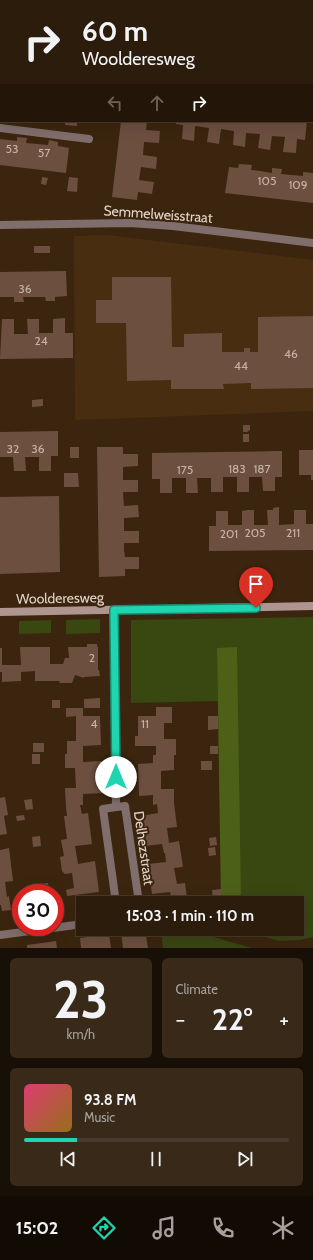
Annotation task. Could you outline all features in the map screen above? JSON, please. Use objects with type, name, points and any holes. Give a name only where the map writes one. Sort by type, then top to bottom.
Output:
[{"type":"street","points":[[0,128],[89,139]]},
{"type":"street","name":"Semmelweisstraat","points":[[0,225],[130,222],[313,244]]},
{"type":"street","name":"Woolderesweg","points":[[0,612],[313,606]]},
{"type":"street","name":"Delhezstraat","points":[[114,610],[116,808]]},
{"type":"street","name":"Delhezstraat","points":[[115,896],[103,809],[125,806],[138,896]]},
{"type":"street","points":[[0,935],[76,925]]},
{"type":"shaded area","points":[[107,235],[313,260],[313,411],[75,420],[74,236]]},
{"type":"green space","points":[[313,617],[313,937],[300,940],[279,941],[262,936],[304,936],[304,896],[241,896],[217,648],[218,701],[131,703],[131,620]]},
{"type":"green space","points":[[100,619],[100,633],[66,634],[66,620]]},
{"type":"green space","points":[[51,620],[51,633],[19,634],[19,621]]},
{"type":"green space","points":[[237,647],[241,896],[221,896],[217,648]]},
{"type":"green space","points":[[162,936],[210,936],[252,948],[163,948]]},
{"type":"building","points":[[65,122],[77,122],[77,126],[65,125]]},
{"type":"building","points":[[121,122],[147,122],[146,130],[160,131],[159,143],[144,142],[143,155],[157,157],[156,169],[141,167],[139,180],[154,182],[152,194],[138,192],[137,200],[112,197]]},
{"type":"building","points":[[176,122],[307,122],[305,140],[297,139],[296,153],[283,152],[285,137],[272,136],[270,150],[258,148],[260,134],[246,133],[245,147],[233,145],[234,131],[221,129],[219,144],[207,142],[209,128],[195,126],[194,141],[182,139],[183,125],[176,124]]},
{"type":"building","points":[[17,137],[27,138],[26,143],[48,145],[49,140],[58,142],[58,146],[69,148],[66,173],[0,165],[0,139],[17,141]]},
{"type":"building","points":[[239,164],[252,165],[251,170],[272,173],[272,168],[282,169],[281,174],[303,176],[303,172],[313,173],[313,203],[225,193],[229,167],[238,168]]},
{"type":"building","points":[[42,177],[48,178],[46,185],[41,184]]},
{"type":"building","points":[[69,177],[78,178],[77,192],[67,191]]},
{"type":"building","points":[[34,246],[50,246],[50,253],[34,253]]},
{"type":"building","points":[[66,271],[67,296],[55,297],[55,301],[46,301],[45,297],[23,297],[24,302],[14,302],[14,297],[0,297],[0,272]]},
{"type":"building","points":[[112,277],[171,277],[172,347],[184,347],[184,334],[222,333],[222,352],[244,352],[244,348],[250,348],[250,352],[258,352],[258,317],[313,316],[313,388],[251,389],[251,383],[223,384],[224,389],[171,389],[171,380],[127,381],[126,323],[96,323],[96,300],[112,300]]},
{"type":"building","points":[[65,318],[65,333],[73,333],[73,358],[0,359],[2,319],[14,319],[14,334],[28,334],[27,319],[39,319],[39,333],[53,333],[53,319]]},
{"type":"building","points":[[43,399],[43,406],[32,407],[32,400]]},
{"type":"building","points":[[243,425],[250,425],[250,430],[243,432]]},
{"type":"building","points":[[58,431],[58,456],[51,456],[51,471],[39,471],[39,457],[25,457],[26,471],[14,471],[13,457],[0,457],[0,432]]},
{"type":"building","points":[[243,434],[249,434],[249,442],[243,442]]},
{"type":"building","points":[[70,447],[79,447],[79,458],[70,458]]},
{"type":"building","points":[[97,447],[123,447],[123,454],[138,454],[138,466],[123,467],[123,480],[138,480],[138,492],[123,492],[124,506],[138,505],[139,517],[124,518],[124,531],[139,531],[139,543],[124,543],[124,550],[125,557],[139,557],[139,569],[125,569],[125,576],[99,577]]},
{"type":"building","points":[[299,450],[313,450],[313,480],[311,480],[311,475],[299,475]]},
{"type":"building","points":[[282,451],[282,477],[275,477],[275,491],[263,491],[262,477],[249,477],[249,492],[237,492],[237,477],[223,477],[223,492],[211,492],[211,478],[197,478],[198,493],[186,493],[186,478],[172,478],[172,493],[160,493],[160,479],[152,479],[152,453]]},
{"type":"building","points":[[64,473],[78,473],[79,487],[64,487]]},
{"type":"building","points":[[59,496],[60,572],[0,574],[0,497]]},
{"type":"building","points":[[279,507],[279,525],[294,524],[294,510],[306,510],[306,524],[313,524],[313,550],[209,551],[209,526],[216,526],[216,511],[228,511],[228,525],[242,525],[242,511],[254,510],[254,525],[268,525],[267,510],[273,510],[273,508]]},
{"type":"building","points":[[87,644],[97,644],[97,647],[98,646],[98,670],[100,676],[84,678],[75,675],[72,683],[59,683],[60,681],[35,681],[35,671],[21,672],[21,681],[2,682],[2,672],[0,672],[0,648],[2,648],[2,665],[21,665],[20,647],[50,647],[50,664],[63,664],[65,658],[69,658],[68,647],[87,647]]},
{"type":"building","points":[[100,698],[100,708],[84,708],[84,699]]},
{"type":"building","points":[[52,700],[60,700],[60,708],[52,708]]},
{"type":"building","points":[[156,707],[172,707],[172,723],[164,723],[164,739],[176,739],[174,770],[161,771],[161,789],[174,789],[177,827],[167,828],[169,843],[179,841],[183,867],[174,868],[177,884],[185,883],[187,896],[171,896],[170,892],[152,894],[148,864],[166,862],[165,853],[162,844],[145,846],[143,826],[138,825],[138,819],[141,816],[158,813],[157,804],[153,805],[153,795],[139,796],[138,764],[153,763],[153,755],[156,755],[156,746],[135,746],[135,736],[138,736],[138,716],[156,716]]},
{"type":"building","points":[[66,708],[83,708],[83,716],[100,716],[101,745],[83,746],[83,762],[101,761],[101,783],[105,783],[105,793],[83,794],[83,805],[80,805],[82,814],[88,813],[92,844],[75,846],[78,864],[95,861],[99,892],[67,896],[66,890],[74,888],[72,873],[65,874],[62,871],[60,857],[64,856],[61,840],[67,839],[64,816],[67,816],[65,788],[76,788],[75,768],[65,768],[65,754],[67,754],[67,741],[76,741],[76,716],[66,717]]},
{"type":"building","points":[[208,716],[218,716],[218,729],[208,730]]},
{"type":"building","points":[[33,743],[44,743],[44,752],[33,752]]},
{"type":"building","points":[[210,746],[218,746],[218,754],[210,754]]},
{"type":"building","points":[[32,754],[40,754],[40,764],[32,764]]},
{"type":"building","points":[[201,761],[212,761],[212,770],[201,770]]},
{"type":"building","points":[[5,797],[8,815],[4,816],[7,834],[0,835],[0,798]]},
{"type":"building","points":[[32,799],[33,809],[26,810],[24,800]]},
{"type":"building","points":[[24,815],[25,820],[17,821],[16,816]]},
{"type":"building","points":[[40,836],[41,846],[33,847],[32,837]]},
{"type":"building","points":[[216,837],[217,845],[210,846],[209,838]]},
{"type":"building","points":[[215,847],[216,855],[209,856],[208,848]]},
{"type":"building","points":[[9,848],[13,881],[5,882],[11,910],[2,911],[0,905],[0,850]]},
{"type":"building","points":[[221,889],[222,896],[213,896],[212,890]]},
{"type":"building","points":[[109,936],[111,948],[81,948],[80,938]]},
{"type":"building","points":[[122,936],[146,936],[148,948],[123,948]]},
{"type":"building","points":[[56,941],[57,948],[27,948],[27,945]]},
{"type":"route","points":[[116,777],[114,610],[256,608]]}]
